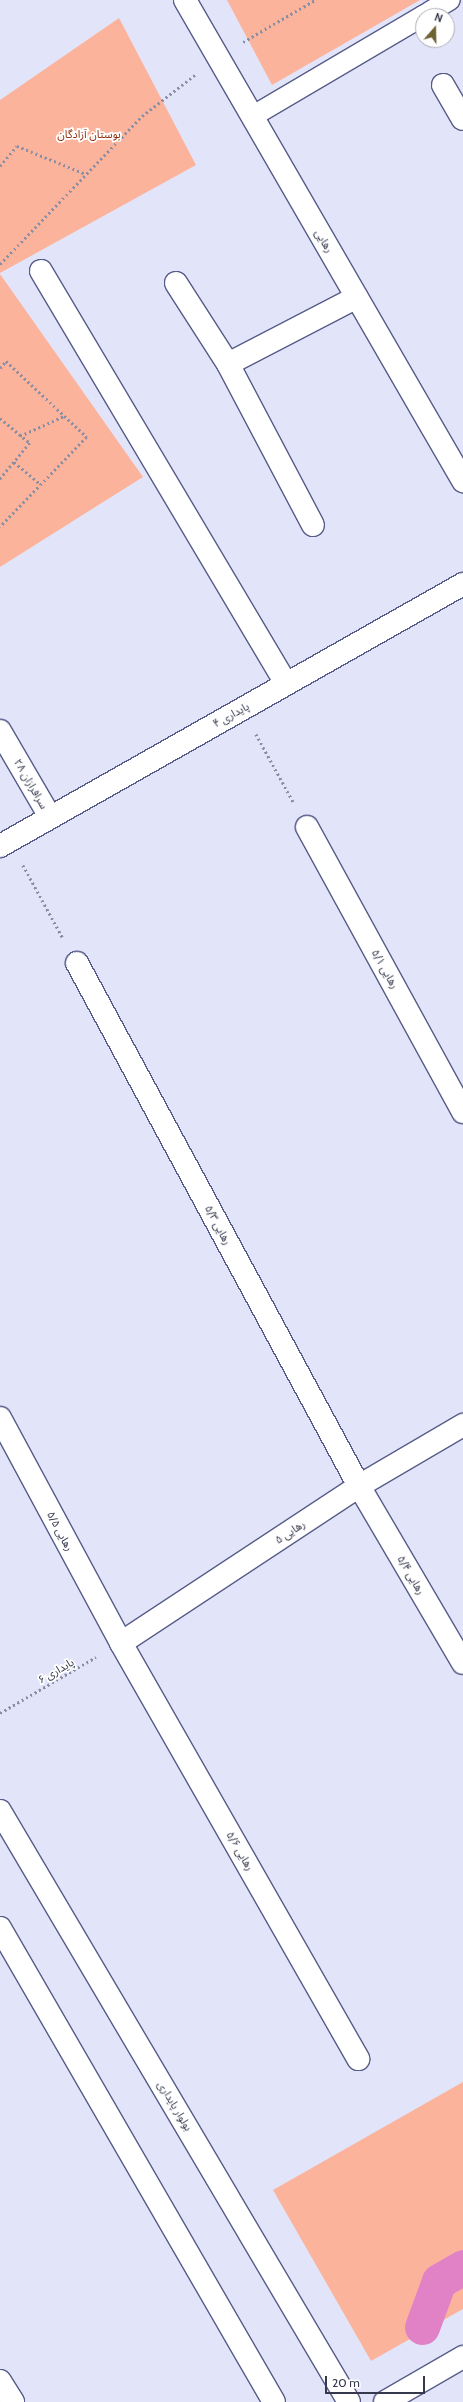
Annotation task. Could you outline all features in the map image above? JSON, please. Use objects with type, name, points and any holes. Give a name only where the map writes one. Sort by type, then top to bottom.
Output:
[{"type":"street","name":"رهایی","points":[[185,0],[463,481]]},
{"type":"street","points":[[443,85],[463,119]]},
{"type":"street","points":[[41,271],[286,684]]},
{"type":"street","points":[[176,283],[228,364],[313,525]]},
{"type":"street","points":[[228,364],[357,297]]},
{"type":"street","name":"پایداری ۴","points":[[5,844],[50,817],[463,584]]},
{"type":"street","name":"سرافرازان ۲۸","points":[[0,731],[50,817]]},
{"type":"street","name":"رهایی ۵/۱","points":[[307,827],[463,1112]]},
{"type":"street","name":"رهایی ۵/۳","points":[[77,963],[359,1486]]},
{"type":"street","name":"رهایی ۵/۵","points":[[0,1418],[121,1643]]},
{"type":"street","name":"رهایی ۵","points":[[121,1643],[359,1486],[463,1426]]},
{"type":"street","name":"رهایی ۵/۴","points":[[359,1486],[463,1663]]},
{"type":"street","name":"رهایی ۵/۶","points":[[121,1643],[358,2058]]},
{"type":"street","name":"بولوار پایداری","points":[[0,1811],[349,2402]]},
{"type":"street","points":[[0,1928],[274,2402]]},
{"type":"street","points":[[385,2402],[463,2357]]},
{"type":"street","points":[[0,2381],[13,2402]]},
{"type":"lane","points":[[436,8],[450,0]]},
{"type":"lane","points":[[252,116],[415,21]]},
{"type":"path","points":[[0,264],[142,116],[218,56],[315,0]]},
{"type":"path","points":[[0,166],[17,146],[86,174]]},
{"type":"path","points":[[0,368],[6,361],[86,437],[0,527]]},
{"type":"path","points":[[20,436],[64,416]]},
{"type":"path","points":[[0,418],[30,443],[0,479]]},
{"type":"path","points":[[14,462],[41,485]]},
{"type":"path","points":[[242,709],[307,827]]},
{"type":"path","points":[[5,844],[77,963]]},
{"type":"path","name":"پایداری ۶","points":[[0,1713],[121,1643]]},
{"type":"green space","points":[[227,0],[420,0],[272,85]]},
{"type":"green space","name":"بوستان آزادگان","points":[[119,18],[196,165],[0,273],[0,100]]},
{"type":"green space","points":[[0,274],[143,477],[0,567]]},
{"type":"green space","points":[[463,2082],[463,2309],[371,2361],[273,2190]]},
{"type":"waterway","points":[[422,2327],[439,2281],[463,2267]]}]
